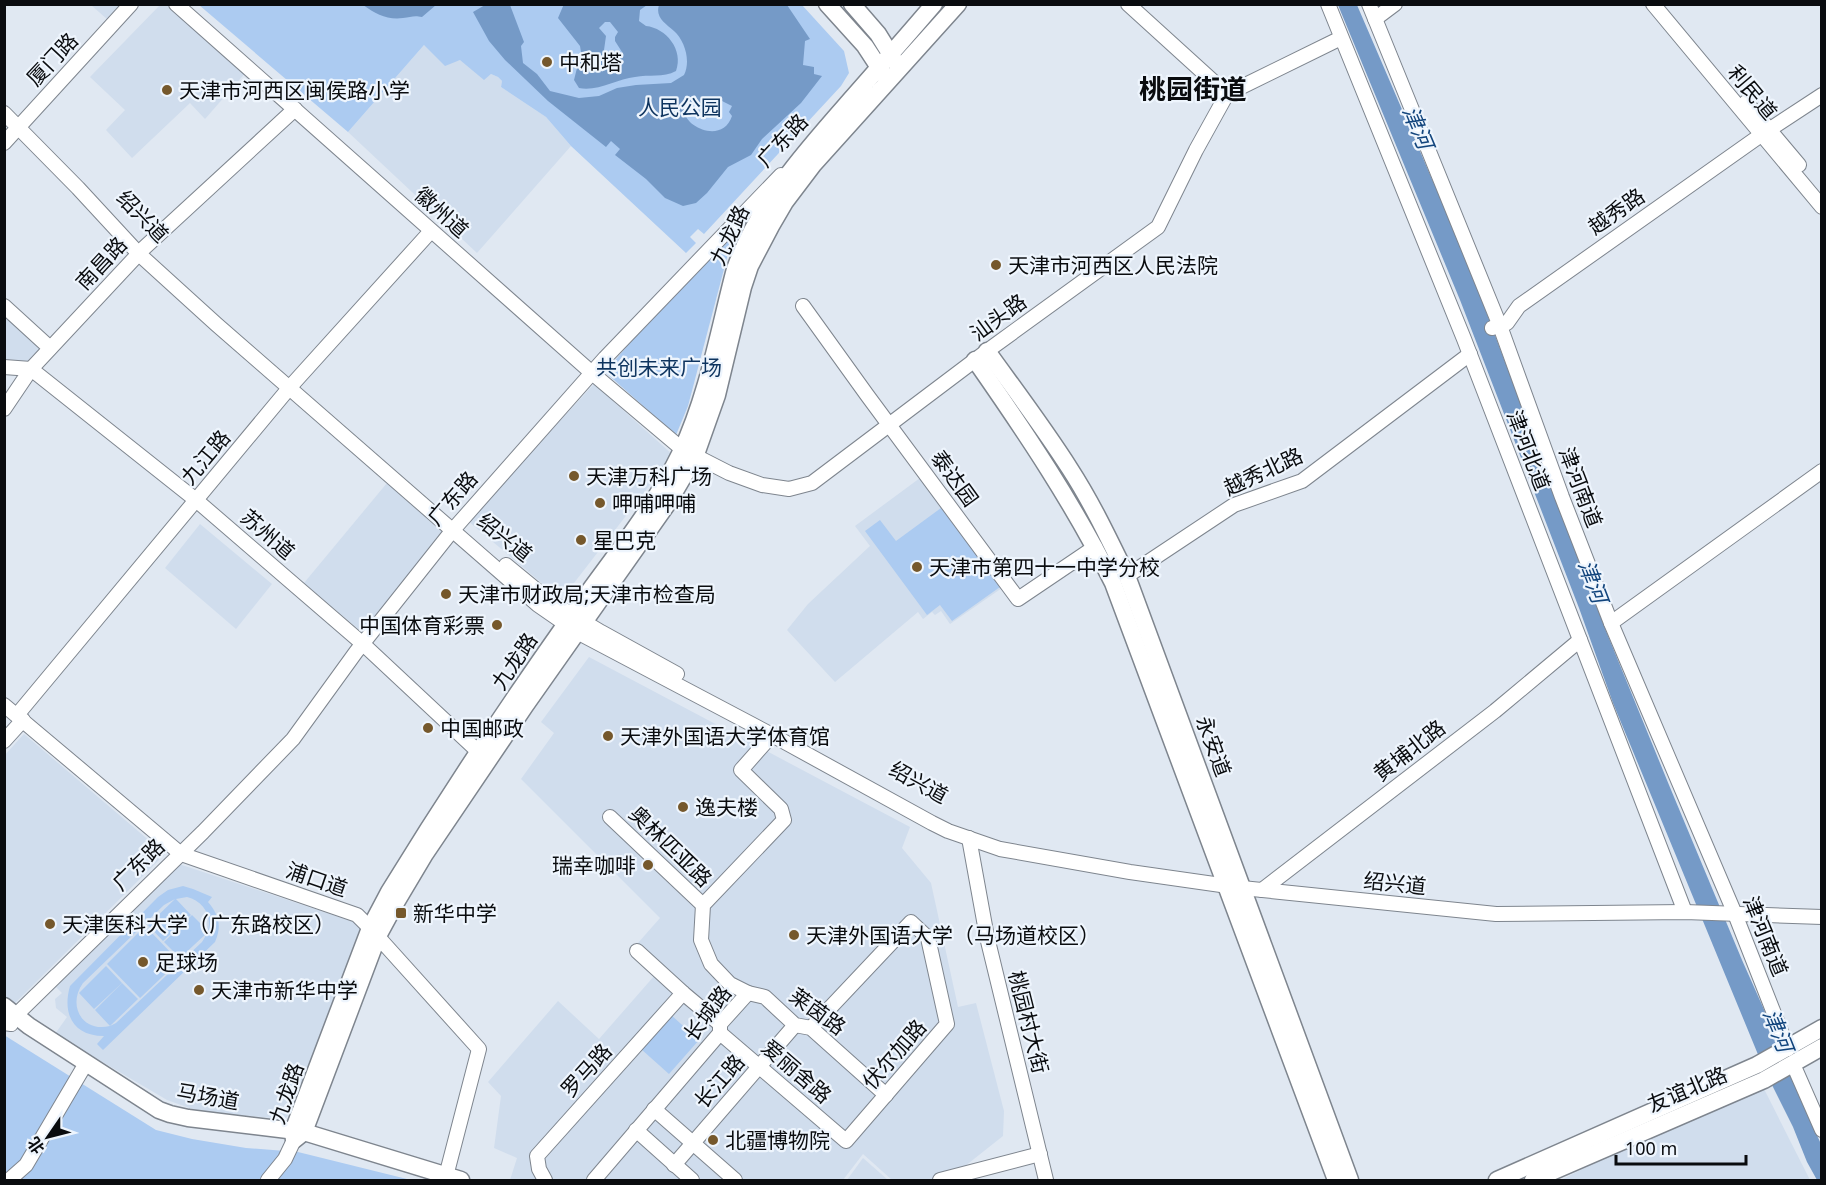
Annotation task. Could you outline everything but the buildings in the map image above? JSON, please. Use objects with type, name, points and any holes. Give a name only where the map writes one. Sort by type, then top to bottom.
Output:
[{"type":"main road","points":[[827,4],[865,46],[880,67],[887,84]]},
{"type":"main road","points":[[852,4],[878,34],[899,70]]},
{"type":"main road","name":"广东路","points":[[808,147],[934,4]]},
{"type":"main road","name":"广东路","points":[[813,165],[958,4]]},
{"type":"main road","name":"九龙路","points":[[689,453],[741,253],[775,193],[808,147]]},
{"type":"main road","name":"九龙路","points":[[293,1130],[374,932],[397,901],[484,756],[651,505],[689,453],[717,395],[750,266],[785,202],[813,165]]},
{"type":"main road","name":"永安道","points":[[981,356],[1060,485],[1113,583],[1336,1180]]},
{"type":"main road","name":"永安道","points":[[981,356],[1027,406],[1071,470],[1127,576],[1350,1180]]},
{"type":"main road","name":"马场道","points":[[7,1016],[82,1070],[164,1121],[178,1125],[293,1130]]},
{"type":"main road","name":"马场道","points":[[7,1016],[164,1112],[188,1118],[293,1130],[309,1142],[447,1179]]},
{"type":"main road","points":[[1761,1073],[1790,1056],[1821,1028]]},
{"type":"main road","points":[[1790,1056],[1821,1047]]},
{"type":"main road","name":"友谊北路","points":[[1497,1180],[1761,1073]]},
{"type":"main road","name":"友谊北路","points":[[1533,1180],[1761,1073]]},
{"type":"street","name":"厦门路","points":[[4,142],[131,4]]},
{"type":"street","name":"徽州道","points":[[176,4],[592,373],[689,453]]},
{"type":"street","points":[[1128,4],[1227,94],[1341,38]]},
{"type":"street","name":"津河北道","points":[[1328,4],[1470,354],[1580,640],[1691,912]]},
{"type":"street","name":"津河南道","points":[[1369,4],[1611,623],[1735,914],[1821,1130]]},
{"type":"street","points":[[1375,19],[1395,4]]},
{"type":"street","name":"利民道","points":[[1653,4],[1821,192]]},
{"type":"street","name":"利民道","points":[[1666,4],[1765,130],[1821,207]]},
{"type":"street","name":"越秀路","points":[[1496,327],[1507,323],[1519,306],[1765,130],[1821,85]]},
{"type":"street","name":"汕头路","points":[[689,453],[729,473],[762,485],[789,489],[812,483],[1158,227],[1227,94]]},
{"type":"street","name":"越秀路","points":[[1765,130],[1821,95]]},
{"type":"street","name":"绍兴道","points":[[4,102],[21,125],[216,324],[292,385],[455,528],[545,597],[574,623],[948,831],[1000,849],[1130,872],[1242,888],[1496,914],[1691,912],[1821,916]]},
{"type":"street","name":"南昌路","points":[[4,409],[31,369],[142,251],[295,109]]},
{"type":"street","name":"绍兴道","points":[[4,113],[21,125]]},
{"type":"street","name":"广东路","points":[[7,1016],[181,854],[293,739],[363,644],[455,528],[592,373],[808,147]]},
{"type":"street","name":"九江路","points":[[4,741],[20,718],[196,500],[292,385],[431,231]]},
{"type":"street","points":[[4,306],[50,348]]},
{"type":"street","name":"泰达园","points":[[803,306],[1018,599],[1095,547]]},
{"type":"street","name":"越秀北路","points":[[1127,576],[1234,505],[1302,481],[1470,354]]},
{"type":"street","points":[[4,367],[31,369]]},
{"type":"street","name":"苏州道","points":[[31,369],[196,500],[363,644],[484,756]]},
{"type":"street","points":[[1611,623],[1821,471]]},
{"type":"street","name":"绍兴道","points":[[574,623],[932,813],[969,838]]},
{"type":"street","name":"黄埔北路","points":[[1262,890],[1495,711],[1580,640]]},
{"type":"street","name":"浦口道","points":[[4,705],[181,854],[357,915],[374,932],[479,1049],[447,1179]]},
{"type":"street","points":[[703,905],[784,820],[781,809],[741,770],[772,735]]},
{"type":"street","name":"奥林匹亚路","points":[[610,817],[703,905]]},
{"type":"street","name":"桃园村大街","points":[[969,838],[987,938],[1046,1180]]},
{"type":"street","name":"长城路","points":[[594,1180],[748,993],[730,984],[711,964],[701,940],[703,905]]},
{"type":"street","name":"伏尔加路","points":[[811,1028],[911,922],[928,938],[947,1024],[846,1141]]},
{"type":"street","name":"爱丽舍路","points":[[637,951],[759,1066],[846,1141]]},
{"type":"street","name":"罗马路","points":[[545,1180],[539,1169],[537,1156],[683,993]]},
{"type":"street","name":"莱茵路","points":[[748,993],[765,997],[795,1025],[811,1028],[886,1095]]},
{"type":"street","name":"长江路","points":[[674,1165],[795,1025]]},
{"type":"street","points":[[9,1180],[26,1165],[82,1070]]},
{"type":"street","points":[[654,1109],[735,1180]]},
{"type":"street","points":[[268,1180],[285,1158],[293,1130]]},
{"type":"street","points":[[636,1130],[692,1180]]},
{"type":"street","points":[[942,1180],[986,1174],[1040,1154]]},
{"type":"shaded area","name":"天津市河西区闽侯路小学","points":[[161,4],[170,5],[247,71],[205,119],[190,103],[132,158],[106,130],[125,110],[90,77]]},
{"type":"shaded area","points":[[564,4],[653,5],[647,5],[640,10],[639,21],[660,31],[672,41],[678,55],[676,71],[628,78],[600,87],[579,88],[574,80],[581,52],[580,46],[558,18]],"holes":[[[605,22],[610,22],[618,32],[615,41],[622,52],[619,56],[609,56],[604,50],[606,36],[599,28]]]},
{"type":"shaded area","points":[[91,5],[122,5],[108,20]]},
{"type":"shaded area","points":[[363,5],[436,5],[422,17],[392,18],[382,16]]},
{"type":"shaded area","points":[[485,5],[510,5],[524,42],[521,46],[523,63],[537,74],[550,91],[579,98],[599,96],[617,88],[671,83],[684,75],[687,58],[684,46],[678,35],[658,13],[659,5],[787,5],[810,39],[805,41],[803,65],[814,67],[814,74],[822,76],[801,103],[762,139],[751,155],[728,167],[696,203],[683,206],[665,198],[646,179],[615,155],[620,149],[611,141],[606,147],[548,101],[505,60],[489,41],[473,12]],"holes":[[[720,100],[732,106],[729,112],[732,116],[726,126],[718,130],[700,129],[692,124],[685,112],[690,105],[708,104]]]},
{"type":"shaded area","name":"津河","points":[[1338,5],[1357,5],[1466,258],[1606,631],[1742,960],[1786,1059],[1798,1094],[1821,1144],[1821,1180],[1817,1180],[1807,1162],[1793,1127],[1764,1069],[1613,703],[1579,608],[1460,300]]},
{"type":"shaded area","points":[[424,45],[451,62],[464,61],[484,79],[491,74],[498,77],[502,81],[501,87],[546,117],[571,146],[477,253],[348,132]]},
{"type":"shaded area","points":[[4,314],[42,350],[30,364],[5,362]]},
{"type":"shaded area","name":"天津万科广场","points":[[594,384],[673,455],[574,583],[566,588],[550,590],[468,521]]},
{"type":"shaded area","name":"天津市第四十一中学分校","points":[[920,478],[1002,588],[950,624],[941,611],[935,615],[932,612],[923,619],[918,612],[835,682],[787,630],[808,604],[870,546],[855,526]]},
{"type":"shaded area","points":[[387,483],[442,532],[363,633],[304,583]]},
{"type":"shaded area","points":[[200,524],[272,584],[236,629],[165,568]]},
{"type":"shaded area","name":"天津外国语大学（马场道校区）","points":[[589,657],[910,827],[902,848],[931,883],[958,1007],[976,1003],[1004,1111],[1003,1136],[955,1174],[928,1180],[892,1180],[863,1154],[843,1180],[510,1180],[517,1158],[494,1148],[501,1096],[488,1082],[558,1001],[599,1039],[655,975],[630,952],[660,918],[521,779],[554,733],[541,722]]},
{"type":"shaded area","name":"天津医科大学（广东路校区）","points":[[24,734],[165,854],[14,1004],[4,994],[4,756]]},
{"type":"shaded area","name":"天津市新华中学","points":[[179,864],[354,922],[361,931],[317,1045],[287,1117],[284,1119],[198,1111],[167,1100],[55,1034],[67,1017],[56,1008],[55,999],[62,993],[56,987]]},
{"type":"shaded area","points":[[1759,1079],[1810,1180],[1561,1180]]},
{"type":"shaded area","points":[[863,1158],[888,1180],[847,1180]]},
{"type":"green space","name":"人民公园","points":[[199,5],[802,5],[844,51],[849,73],[841,86],[704,234],[698,229],[690,237],[696,243],[686,253],[571,146],[546,117],[501,87],[502,81],[498,77],[491,74],[484,80],[460,60],[445,66],[424,45],[348,132]]},
{"type":"green space","name":"共创未来广场","points":[[734,231],[688,406],[676,435],[605,372],[682,282]]},
{"type":"green space","points":[[941,508],[1000,587],[952,621],[940,605],[927,615],[865,531],[880,520],[896,541]]},
{"type":"green space","points":[[183,886],[212,897],[208,902],[215,911],[219,926],[215,942],[103,1050],[97,1044],[104,1036],[84,1032],[72,1021],[68,1006],[70,986],[158,897],[168,890]],"holes":[[[187,897],[202,905],[209,920],[208,931],[192,915],[164,942],[180,958],[208,932],[202,942],[116,1023],[100,1027],[85,1021],[77,1008],[78,991],[83,983],[164,905],[175,899],[148,925],[163,941],[191,915],[176,899]]]},
{"type":"green space","name":"足球场","points":[[145,926],[179,961],[140,998],[107,964]]},
{"type":"green space","points":[[106,966],[122,983],[94,1009],[79,993]]},
{"type":"green space","points":[[122,983],[138,999],[110,1026],[95,1010]]},
{"type":"green space","points":[[671,1015],[699,1040],[669,1074],[641,1049]]},
{"type":"green space","points":[[4,1035],[156,1130],[246,1148],[298,1152],[411,1180],[5,1180]]},
{"type":"place","name":"中和塔","points":[[547,62]]},
{"type":"place","name":"天津市河西区闽侯路小学","points":[[167,90]]},
{"type":"place","name":"天津市河西区人民法院","points":[[996,265]]},
{"type":"place","name":"天津万科广场","points":[[574,476]]},
{"type":"place","name":"呷哺呷哺","points":[[600,503]]},
{"type":"place","name":"星巴克","points":[[581,540]]},
{"type":"place","name":"天津市第四十一中学分校","points":[[917,567]]},
{"type":"place","name":"天津市财政局;天津市检查局","points":[[446,594]]},
{"type":"place","name":"中国体育彩票","points":[[497,625]]},
{"type":"place","name":"中国邮政","points":[[428,728]]},
{"type":"place","name":"天津外国语大学体育馆","points":[[608,736]]},
{"type":"place","name":"逸夫楼","points":[[683,807]]},
{"type":"place","name":"瑞幸咖啡","points":[[648,865]]},
{"type":"place","name":"新华中学","points":[[401,913]]},
{"type":"place","name":"天津医科大学（广东路校区）","points":[[50,924]]},
{"type":"place","name":"天津外国语大学（马场道校区）","points":[[794,935]]},
{"type":"place","name":"足球场","points":[[143,962]]},
{"type":"place","name":"天津市新华中学","points":[[199,990]]},
{"type":"place","name":"北疆博物院","points":[[713,1140]]},
{"type":"district","name":"桃园街道","points":[[1193,88]]}]
